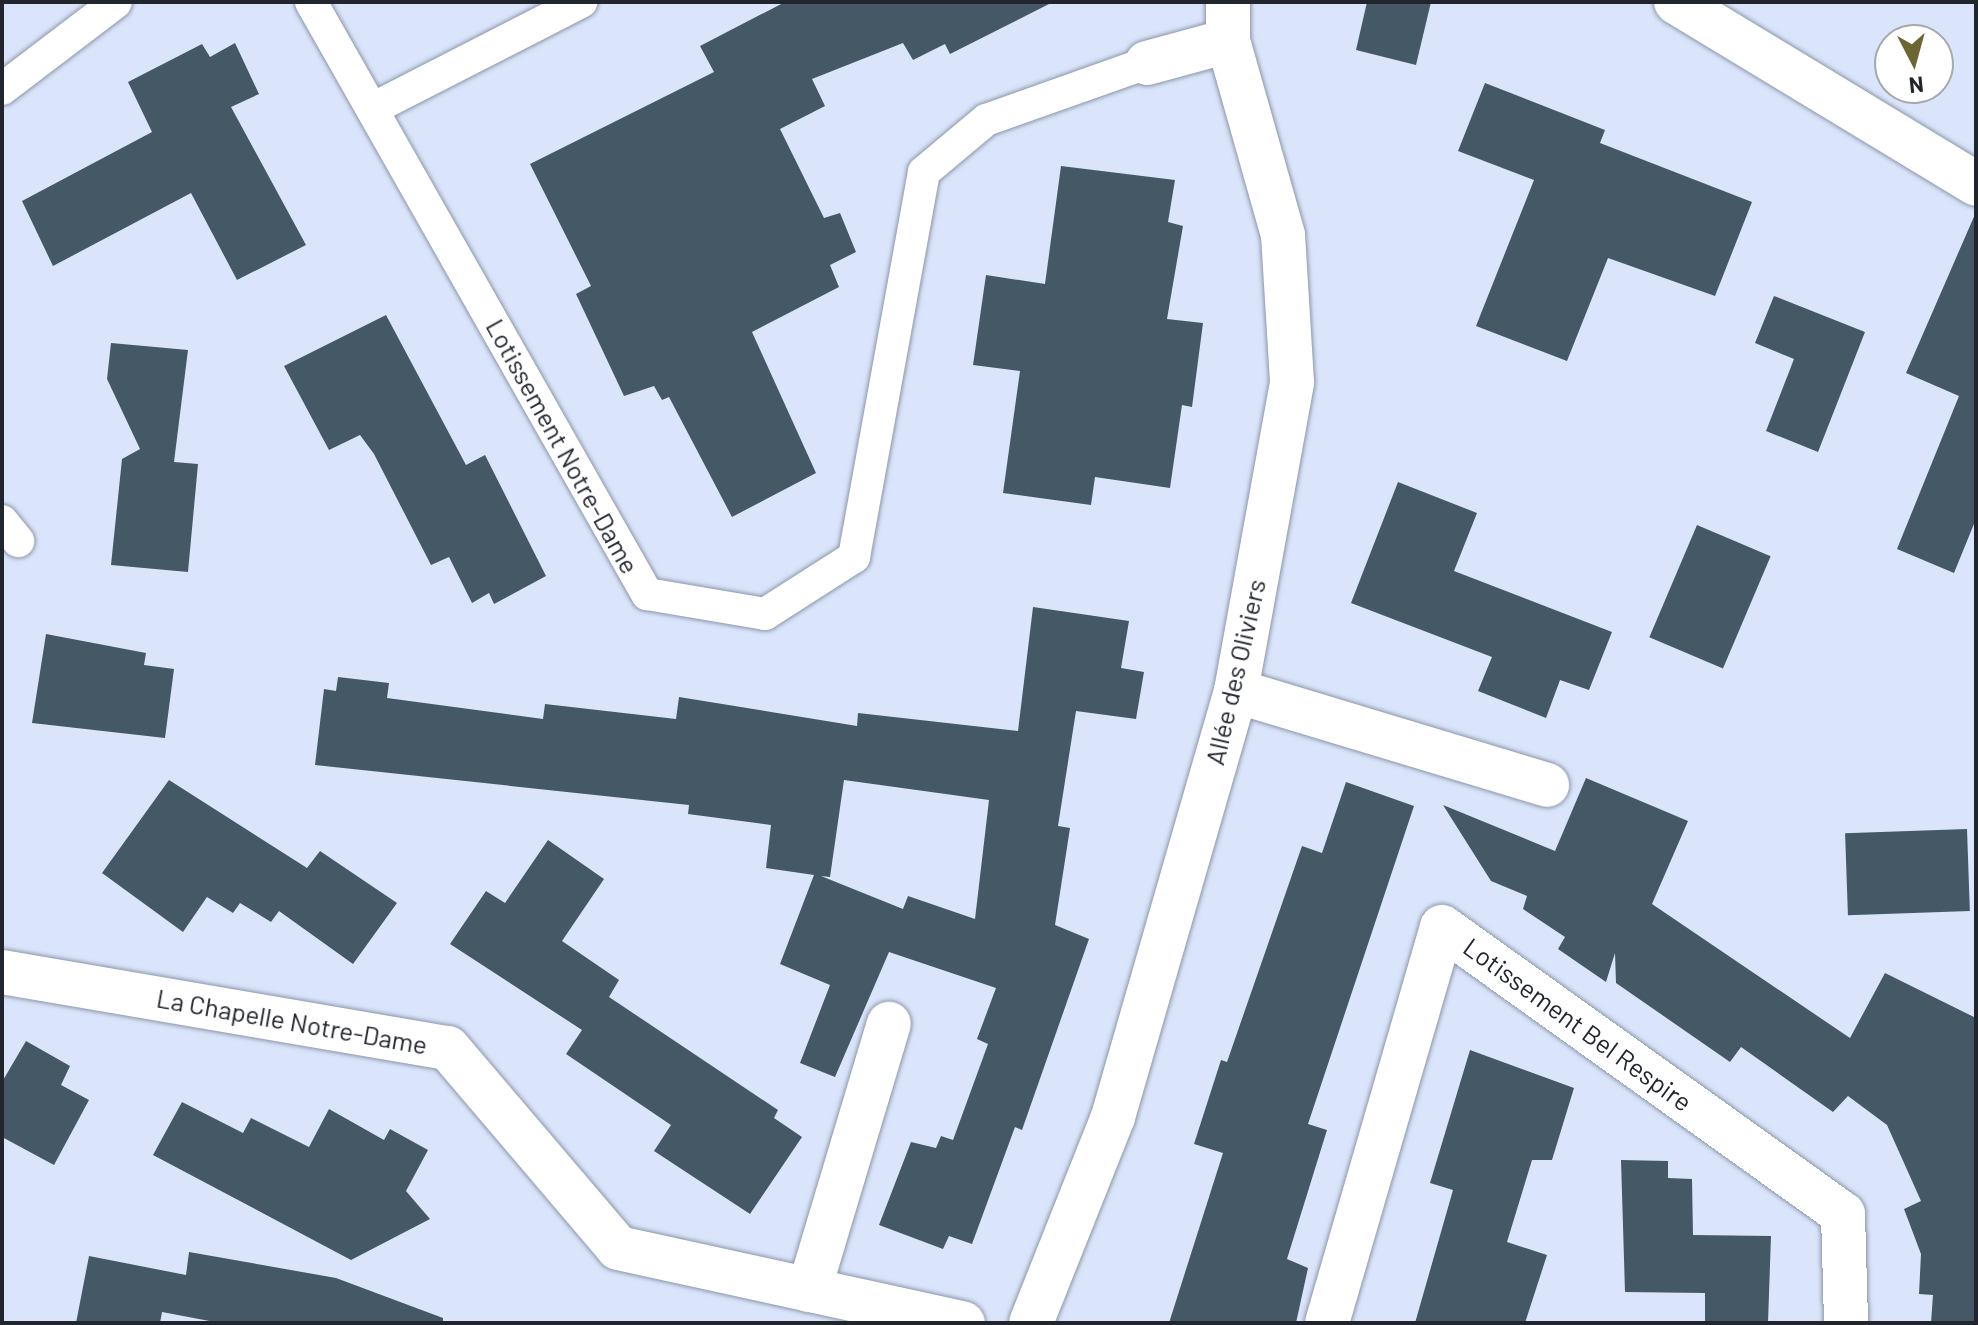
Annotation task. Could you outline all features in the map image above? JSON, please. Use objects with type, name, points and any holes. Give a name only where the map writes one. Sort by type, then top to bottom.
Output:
[{"type":"street","points":[[1676,2],[1976,184]]},
{"type":"street","points":[[1147,63],[1228,22]]},
{"type":"street","name":"Allée des Oliviers","points":[[1031,1323],[1113,1117],[1236,691],[1292,382],[1283,235],[1228,22]]},
{"type":"street","points":[[1236,691],[1547,785]]},
{"type":"street","name":"Lotissement Bel Respire","points":[[1327,1323],[1442,927],[1843,1214],[1846,1323]]},
{"type":"street","name":"La Chapelle Notre-Dame","points":[[2,972],[448,1048],[618,1248],[963,1323]]},
{"type":"street","points":[[809,1290],[889,1024]]},
{"type":"lane","points":[[2,89],[116,2]]},
{"type":"lane","name":"Lotissement Notre-Dame","points":[[311,2],[374,108],[647,594],[765,614],[854,557],[924,172],[986,120],[1147,63]]},
{"type":"lane","points":[[374,108],[581,2]]},
{"type":"building","points":[[785,2],[1053,2],[950,54],[945,44],[913,60],[903,43],[812,79],[825,106],[780,129],[824,218],[840,213],[856,252],[830,265],[839,287],[752,332],[816,473],[732,517],[669,397],[662,400],[654,386],[624,396],[576,294],[591,286],[530,164],[714,72],[700,46]]},
{"type":"building","points":[[1367,2],[1431,2],[1416,65],[1356,50]]},
{"type":"building","points":[[235,43],[259,94],[231,107],[306,245],[237,280],[191,193],[53,266],[22,201],[152,132],[128,82],[202,44],[210,57]]},
{"type":"building","points":[[1485,83],[1605,130],[1600,143],[1752,202],[1715,296],[1608,258],[1567,361],[1476,326],[1534,180],[1458,151]]},
{"type":"building","points":[[1061,166],[1175,180],[1168,222],[1183,226],[1167,319],[1203,323],[1192,407],[1182,405],[1170,488],[1095,477],[1091,505],[1003,493],[1020,371],[973,365],[986,275],[1045,284]]},
{"type":"building","points":[[1976,212],[1976,519],[1954,573],[1897,549],[1959,396],[1906,373]]},
{"type":"building","points":[[1774,296],[1865,332],[1818,452],[1766,431],[1794,359],[1755,343]]},
{"type":"building","points":[[386,315],[466,465],[485,455],[546,576],[494,604],[489,593],[472,603],[449,557],[431,565],[374,454],[360,435],[329,450],[284,366]]},
{"type":"building","points":[[111,343],[188,350],[174,462],[198,464],[188,572],[111,565],[122,459],[140,449],[107,379]]},
{"type":"building","points":[[1398,482],[1477,513],[1454,571],[1612,632],[1589,690],[1560,680],[1546,718],[1478,691],[1492,657],[1351,603]]},
{"type":"building","points":[[1697,525],[1771,556],[1723,669],[1649,637]]},
{"type":"building","points":[[1033,607],[1129,621],[1121,668],[1144,672],[1136,719],[1076,711],[1058,826],[1070,828],[1055,925],[1089,939],[1022,1130],[1015,1127],[972,1244],[949,1236],[943,1249],[879,1225],[911,1142],[936,1148],[941,1136],[953,1140],[988,1044],[977,1039],[996,988],[889,952],[835,1077],[800,1063],[830,985],[780,964],[814,875],[766,868],[771,825],[688,814],[689,805],[315,765],[324,689],[336,691],[338,677],[389,683],[387,698],[543,719],[545,704],[676,719],[679,697],[857,726],[858,713],[1018,731]],"holes":[[[844,780],[989,800],[975,919],[908,896],[903,909],[821,876],[830,877]]]},
{"type":"building","points":[[46,634],[146,653],[144,665],[174,669],[165,738],[32,723]]},
{"type":"building","points":[[1586,778],[1688,821],[1652,904],[1850,1038],[1885,973],[1976,1018],[1976,1323],[1931,1323],[1933,1295],[1919,1294],[1921,1254],[1904,1209],[1921,1201],[1887,1125],[1848,1096],[1833,1112],[1741,1047],[1730,1062],[1616,983],[1615,953],[1606,982],[1558,949],[1565,937],[1523,909],[1527,896],[1491,881],[1443,805],[1555,851]]},
{"type":"building","points":[[169,780],[307,868],[320,851],[397,903],[353,964],[279,911],[271,922],[240,903],[233,913],[207,897],[183,932],[102,873]]},
{"type":"building","points":[[1346,782],[1414,806],[1308,1124],[1327,1130],[1287,1259],[1308,1268],[1296,1323],[1169,1323],[1223,1153],[1194,1144],[1221,1060],[1227,1062],[1302,846],[1322,853]]},
{"type":"building","points":[[1967,829],[1970,911],[1848,915],[1845,833]]},
{"type":"building","points":[[548,840],[604,879],[562,941],[619,980],[609,997],[778,1110],[774,1118],[802,1137],[750,1214],[654,1151],[671,1125],[566,1054],[582,1030],[450,944],[486,891],[505,903]]},
{"type":"building","points":[[26,1041],[70,1066],[61,1085],[89,1100],[54,1165],[2,1137],[2,1082]]},
{"type":"building","points":[[1470,1050],[1574,1088],[1552,1160],[1532,1160],[1507,1242],[1547,1255],[1525,1323],[1415,1323],[1453,1190],[1430,1183]]},
{"type":"building","points":[[182,1102],[243,1133],[251,1118],[309,1147],[329,1109],[384,1140],[390,1129],[428,1150],[406,1191],[430,1219],[351,1260],[153,1155]]},
{"type":"building","points":[[1621,1160],[1668,1161],[1668,1178],[1692,1179],[1693,1235],[1771,1236],[1768,1323],[1705,1323],[1705,1293],[1625,1292]]},
{"type":"building","points":[[189,1252],[336,1278],[443,1318],[443,1323],[220,1323],[162,1312],[160,1323],[76,1323],[89,1256],[186,1275]]}]
